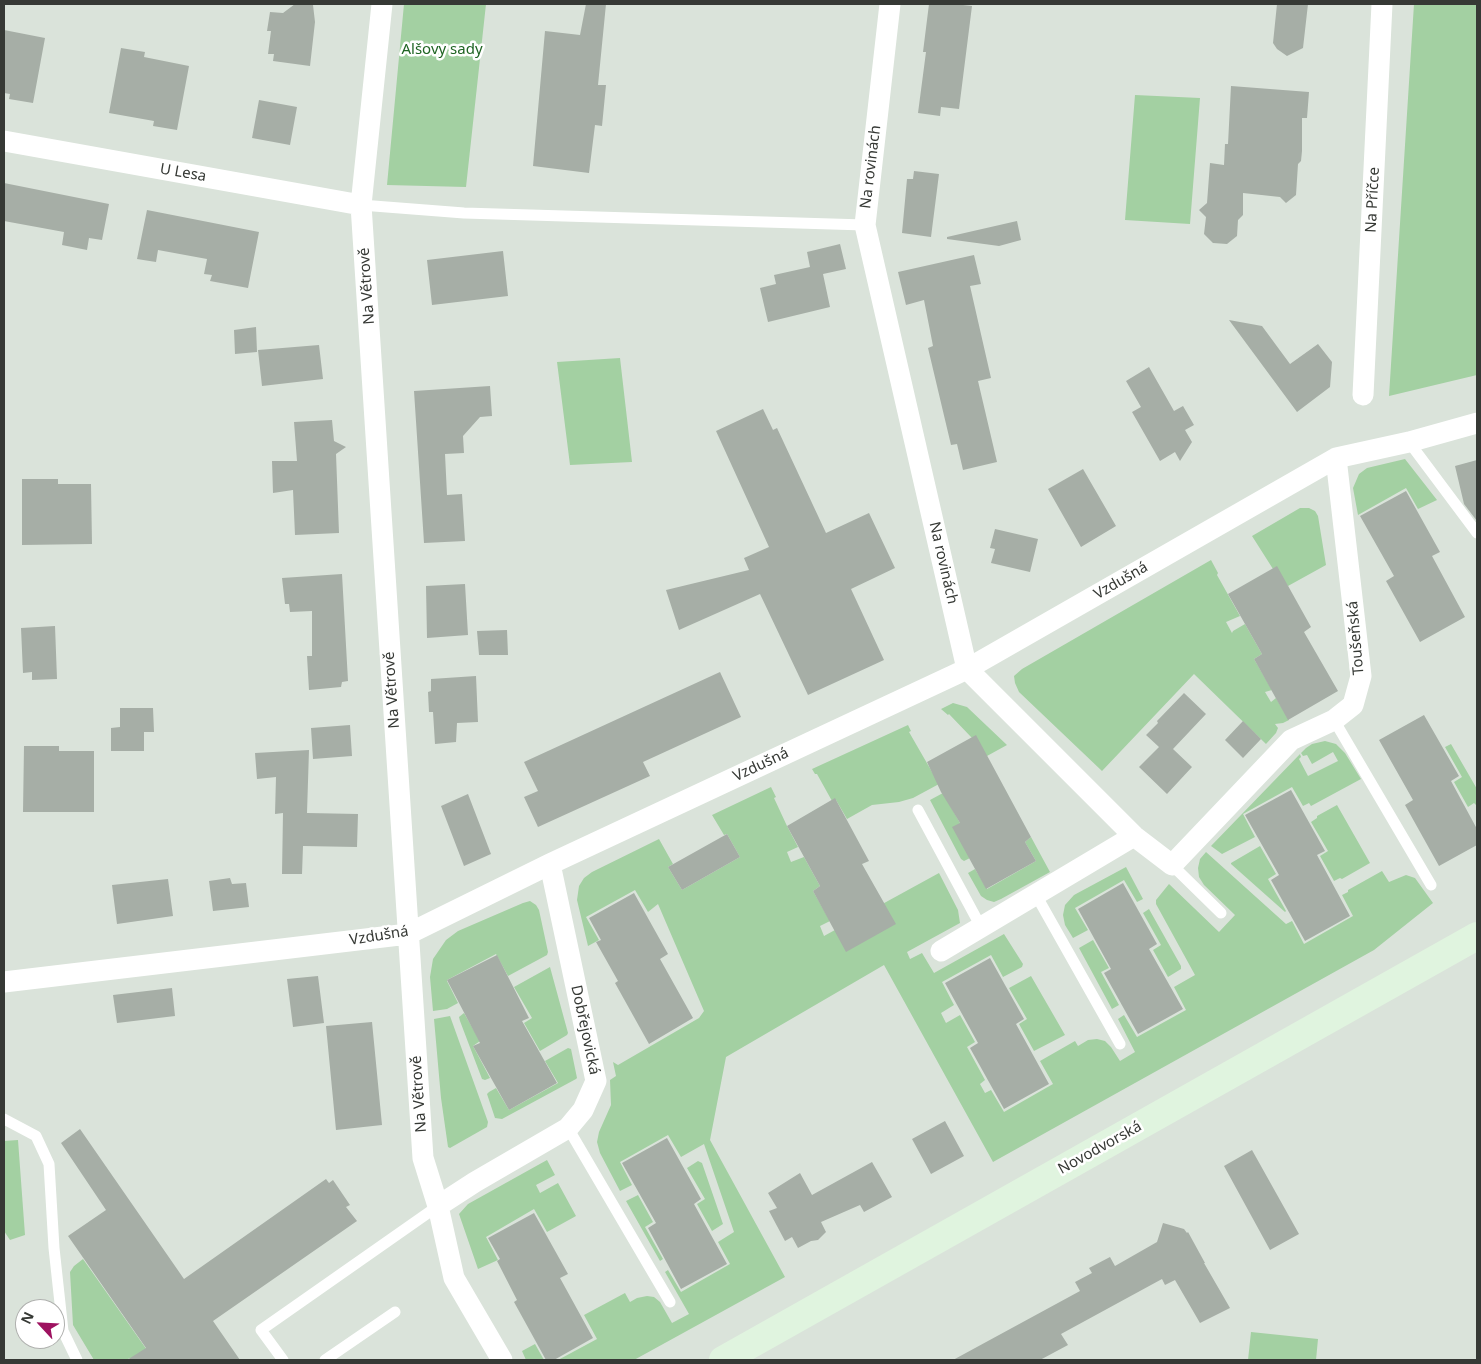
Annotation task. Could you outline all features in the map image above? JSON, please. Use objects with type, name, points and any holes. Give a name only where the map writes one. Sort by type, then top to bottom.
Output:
[{"type":"main road","name":"Novodvorská","points":[[723,1360],[1477,936]]},
{"type":"street","name":"Na Větrově","points":[[382,4],[361,205],[423,1158],[438,1206],[454,1278],[502,1360]]},
{"type":"street","name":"Na rovinách","points":[[890,4],[864,225],[967,669]]},
{"type":"street","name":"Na Příčce","points":[[1363,395],[1382,4]]},
{"type":"street","name":"U Lesa","points":[[4,141],[361,205]]},
{"type":"street","name":"Vzdušná","points":[[4,982],[408,934],[550,864],[967,669],[1336,458],[1409,442],[1477,423]]},
{"type":"street","name":"Toušeňská","points":[[1172,866],[1291,740],[1334,720],[1353,706],[1361,676],[1336,458]]},
{"type":"street","points":[[967,669],[1134,836],[1172,866]]},
{"type":"street","points":[[942,951],[1134,836]]},
{"type":"street","name":"Dobřejovická","points":[[438,1206],[475,1182],[568,1128],[583,1110],[596,1082],[550,864]]},
{"type":"lane","points":[[361,205],[464,213],[864,225]]},
{"type":"lane","points":[[1409,442],[1477,533]]},
{"type":"lane","points":[[1334,720],[1431,885]]},
{"type":"lane","points":[[918,810],[981,927]]},
{"type":"lane","points":[[1172,866],[1221,913]]},
{"type":"lane","points":[[1036,895],[1120,1044]]},
{"type":"lane","points":[[4,1119],[36,1136],[49,1164],[54,1248],[63,1331],[77,1360]]},
{"type":"lane","points":[[568,1128],[670,1302]]},
{"type":"lane","points":[[283,1360],[261,1330],[438,1206]]},
{"type":"lane","points":[[325,1360],[395,1312]]},
{"type":"green space","name":"Alšovy sady","points":[[404,4],[486,4],[466,187],[387,185]]},
{"type":"green space","points":[[1414,4],[1477,4],[1477,375],[1389,396]]},
{"type":"green space","points":[[1135,95],[1200,98],[1190,224],[1125,220]]},
{"type":"green space","points":[[620,358],[632,462],[570,465],[557,362]]},
{"type":"green space","points":[[1405,459],[1437,500],[1418,509],[1406,488],[1358,515],[1353,488],[1359,474],[1367,468]]},
{"type":"green space","points":[[1300,508],[1309,508],[1315,511],[1318,516],[1326,565],[1288,586],[1273,569],[1252,536]]},
{"type":"green space","points":[[1211,560],[1218,573],[1217,575],[1240,616],[1226,622],[1232,633],[1245,624],[1262,654],[1254,659],[1272,690],[1265,692],[1271,702],[1276,698],[1289,720],[1275,724],[1278,728],[1276,733],[1266,744],[1194,674],[1102,771],[1019,692],[1014,676],[1022,669]]},
{"type":"green space","points":[[953,703],[967,707],[1007,745],[987,756],[949,714],[941,709]]},
{"type":"green space","points":[[908,725],[911,731],[909,732],[939,784],[913,798],[899,802],[872,805],[847,819],[836,800],[832,801],[817,774],[812,769]]},
{"type":"green space","points":[[1325,741],[1336,744],[1345,753],[1361,779],[1311,806],[1309,803],[1303,806],[1292,787],[1243,814],[1255,837],[1222,854],[1211,846],[1300,754],[1301,757],[1299,759],[1308,776],[1338,761],[1333,752],[1312,764],[1307,755],[1303,756],[1301,753],[1312,744]]},
{"type":"green space","points":[[1451,744],[1477,789],[1476,805],[1474,803],[1468,807],[1454,782],[1462,777],[1445,747]]},
{"type":"green space","points":[[771,787],[776,797],[774,798],[798,847],[787,852],[791,862],[804,857],[820,886],[813,891],[830,921],[820,926],[824,936],[939,873],[958,910],[960,923],[907,952],[910,959],[922,953],[934,973],[1004,934],[1023,964],[1022,967],[1003,977],[991,955],[942,982],[954,1005],[941,1013],[946,1023],[960,1015],[975,1042],[967,1047],[985,1080],[980,1084],[985,1093],[991,1090],[1004,1112],[1053,1084],[1040,1061],[1075,1041],[1078,1046],[1088,1040],[1097,1039],[1105,1041],[1120,1061],[1135,1052],[1118,1019],[1124,1015],[1137,1037],[1186,1010],[1174,987],[1195,975],[1156,904],[1156,900],[1169,884],[1219,932],[1235,915],[1204,885],[1199,877],[1200,859],[1206,852],[1286,924],[1292,921],[1304,944],[1353,916],[1342,895],[1382,871],[1389,882],[1406,875],[1415,878],[1433,903],[1374,950],[993,1162],[884,965],[726,1057],[710,1140],[785,1277],[634,1360],[558,1360],[597,1339],[584,1315],[625,1293],[630,1302],[637,1298],[654,1297],[660,1302],[672,1323],[689,1314],[665,1272],[668,1270],[681,1292],[730,1264],[718,1242],[734,1232],[704,1144],[681,1157],[668,1135],[620,1162],[632,1185],[620,1191],[600,1153],[597,1142],[599,1132],[611,1105],[610,1080],[616,1076],[613,1062],[618,1065],[699,1018],[704,1011],[658,904],[648,912],[635,890],[586,917],[599,940],[588,946],[577,900],[579,886],[584,878],[592,872],[659,839],[673,864],[668,867],[682,890],[740,857],[727,834],[724,835],[712,815]]},
{"type":"green space","points":[[943,793],[960,823],[970,858],[964,861],[961,859],[930,800]]},
{"type":"green space","points":[[1337,805],[1370,863],[1342,879],[1334,881],[1320,856],[1328,851],[1311,822],[1317,816]]},
{"type":"green space","points":[[1031,837],[1050,872],[994,902],[981,896],[968,873],[975,869],[987,889],[1036,861],[1025,842]]},
{"type":"green space","points":[[1260,846],[1276,874],[1268,879],[1285,912],[1231,864]]},
{"type":"green space","points":[[1126,867],[1143,899],[1137,902],[1124,880],[1075,908],[1088,930],[1073,938],[1065,925],[1063,915],[1065,905],[1074,895]]},
{"type":"green space","points":[[530,901],[539,910],[548,952],[547,955],[508,976],[496,954],[447,980],[458,1003],[447,1009],[433,1011],[430,977],[433,959],[446,940],[458,931]]},
{"type":"green space","points":[[1149,909],[1181,966],[1181,969],[1168,977],[1153,950],[1161,945],[1143,913]]},
{"type":"green space","points":[[1093,940],[1109,968],[1101,972],[1119,1005],[1112,1009],[1079,948]]},
{"type":"green space","points":[[550,967],[568,1033],[540,1051],[524,1023],[532,1018],[514,987]]},
{"type":"green space","points":[[1031,976],[1065,1035],[1034,1051],[1019,1024],[1027,1019],[1009,988]]},
{"type":"green space","points":[[464,1013],[480,1041],[473,1046],[490,1078],[485,1080],[482,1079],[460,1021],[459,1017]]},
{"type":"green space","points":[[450,1016],[488,1122],[487,1127],[450,1148],[448,1147],[441,1098],[434,1019]]},
{"type":"green space","points":[[568,1048],[571,1049],[576,1079],[502,1119],[495,1118],[487,1094],[489,1092],[496,1088],[509,1110],[558,1083],[545,1061]]},
{"type":"green space","points":[[18,1140],[25,1235],[10,1240],[4,1231],[4,1141]]},
{"type":"green space","points":[[547,1160],[555,1175],[536,1185],[540,1193],[558,1183],[576,1216],[547,1232],[534,1209],[486,1237],[498,1260],[478,1269],[459,1214],[468,1204]]},
{"type":"green space","points":[[698,1161],[702,1163],[723,1224],[712,1231],[697,1204],[705,1199],[687,1168]]},
{"type":"green space","points":[[638,1195],[653,1222],[645,1227],[663,1259],[660,1261],[626,1201]]},
{"type":"green space","points":[[83,1259],[154,1360],[132,1360],[130,1358],[126,1360],[94,1360],[73,1325],[70,1272]]},
{"type":"green space","points":[[1251,1332],[1318,1339],[1316,1360],[1248,1360]]},
{"type":"green space","points":[[535,1344],[544,1360],[526,1360],[522,1351]]},
{"type":"building","points":[[295,4],[313,5],[315,22],[310,66],[273,61],[274,54],[268,54],[271,31],[267,31],[270,12],[283,13]]},
{"type":"building","points":[[586,4],[606,4],[598,85],[606,85],[602,126],[595,125],[589,173],[533,166],[545,31],[580,35]]},
{"type":"building","points":[[929,4],[972,6],[959,109],[941,107],[940,116],[918,113],[926,52],[923,52]]},
{"type":"building","points":[[1277,4],[1308,4],[1303,48],[1287,56],[1277,49],[1273,43]]},
{"type":"building","points":[[4,30],[45,38],[33,103],[9,99],[10,94],[4,93]]},
{"type":"building","points":[[121,48],[145,52],[144,57],[189,66],[177,130],[153,126],[154,121],[109,113]]},
{"type":"building","points":[[1231,86],[1309,92],[1307,118],[1302,118],[1302,151],[1301,161],[1298,164],[1296,195],[1286,203],[1280,197],[1243,193],[1243,215],[1238,220],[1237,236],[1227,244],[1213,243],[1204,234],[1206,217],[1199,210],[1207,203],[1210,163],[1224,165],[1225,144],[1228,144]]},
{"type":"building","points":[[259,100],[297,107],[290,145],[252,138]]},
{"type":"building","points":[[914,171],[939,174],[931,237],[902,233],[907,179],[913,179]]},
{"type":"building","points":[[4,183],[109,204],[102,240],[89,238],[87,250],[62,245],[64,232],[4,221]]},
{"type":"building","points":[[147,210],[259,232],[248,288],[210,281],[212,275],[204,274],[207,259],[158,250],[156,262],[137,259]]},
{"type":"building","points":[[1017,221],[1021,240],[999,246],[947,239],[947,237]]},
{"type":"building","points":[[840,244],[846,269],[823,274],[830,307],[768,322],[760,288],[776,284],[774,275],[810,267],[807,252]]},
{"type":"building","points":[[503,251],[508,296],[432,305],[427,260]]},
{"type":"building","points":[[974,255],[981,284],[970,286],[991,378],[978,381],[997,462],[963,470],[957,444],[951,445],[928,348],[933,346],[924,300],[906,305],[898,272]]},
{"type":"building","points":[[1229,320],[1262,326],[1290,364],[1318,344],[1332,362],[1330,387],[1297,412]]},
{"type":"building","points":[[256,327],[257,352],[235,354],[234,330]]},
{"type":"building","points":[[319,345],[323,379],[262,386],[258,350]]},
{"type":"building","points":[[1149,367],[1174,411],[1183,406],[1194,425],[1185,430],[1192,442],[1180,461],[1175,452],[1160,461],[1132,412],[1141,407],[1126,381]]},
{"type":"building","points":[[490,386],[492,416],[480,417],[463,436],[464,453],[445,454],[447,495],[462,494],[465,541],[424,543],[414,391]]},
{"type":"building","points":[[763,409],[773,430],[777,428],[826,533],[869,513],[895,568],[851,589],[884,660],[808,695],[760,594],[679,630],[666,590],[749,570],[744,558],[769,547],[716,431]]},
{"type":"building","points":[[332,420],[334,441],[346,447],[336,454],[339,533],[295,535],[293,490],[273,493],[272,461],[297,461],[294,422]]},
{"type":"building","points":[[1477,460],[1477,521],[1464,504],[1455,466]]},
{"type":"building","points":[[1083,469],[1116,526],[1081,547],[1048,489]]},
{"type":"building","points":[[22,479],[58,479],[58,484],[91,484],[92,544],[22,545]]},
{"type":"building","points":[[1406,491],[1440,552],[1432,556],[1465,617],[1420,642],[1386,581],[1394,576],[1360,516]]},
{"type":"building","points":[[995,529],[1038,539],[1030,572],[991,563],[995,549],[990,548]]},
{"type":"building","points":[[1277,566],[1311,627],[1304,632],[1338,691],[1288,720],[1254,659],[1262,654],[1228,594]]},
{"type":"building","points":[[342,574],[348,681],[342,682],[341,687],[309,690],[307,656],[312,656],[312,611],[290,612],[289,604],[285,604],[282,578]]},
{"type":"building","points":[[465,584],[468,635],[427,638],[426,586]]},
{"type":"building","points":[[55,626],[57,679],[32,680],[32,672],[23,673],[21,628]]},
{"type":"building","points":[[507,630],[508,655],[479,655],[477,631]]},
{"type":"building","points":[[720,672],[741,717],[643,762],[650,776],[538,827],[524,797],[538,791],[524,762]]},
{"type":"building","points":[[476,676],[478,722],[457,723],[456,742],[435,744],[433,712],[429,712],[428,692],[431,691],[431,679]]},
{"type":"building","points":[[1184,693],[1206,714],[1173,749],[1192,767],[1167,794],[1139,767],[1159,747],[1146,735]]},
{"type":"building","points":[[120,708],[153,708],[154,732],[144,732],[144,751],[111,751],[111,728],[120,727]]},
{"type":"building","points":[[1424,715],[1459,776],[1451,781],[1477,829],[1477,845],[1439,866],[1405,805],[1413,800],[1379,740]]},
{"type":"building","points":[[1243,721],[1261,739],[1243,758],[1225,740]]},
{"type":"building","points":[[350,725],[352,756],[313,759],[311,728]]},
{"type":"building","points":[[976,735],[1031,837],[1025,842],[1036,861],[986,889],[952,827],[960,823],[941,792],[927,762]]},
{"type":"building","points":[[24,746],[59,746],[59,751],[94,751],[94,812],[23,812]]},
{"type":"building","points":[[309,750],[307,813],[358,814],[357,847],[303,846],[302,874],[282,874],[283,813],[275,814],[276,777],[257,779],[255,753]]},
{"type":"building","points":[[1291,790],[1325,851],[1317,855],[1350,916],[1305,941],[1271,880],[1279,875],[1245,815]]},
{"type":"building","points":[[468,794],[491,854],[464,866],[441,806]]},
{"type":"building","points":[[835,798],[869,861],[862,864],[896,924],[846,952],[813,891],[820,886],[787,826]]},
{"type":"building","points":[[727,834],[740,857],[682,890],[668,867]]},
{"type":"building","points":[[230,878],[232,884],[246,883],[249,907],[213,911],[209,881]]},
{"type":"building","points":[[168,879],[173,916],[117,924],[112,885]]},
{"type":"building","points":[[1123,883],[1157,944],[1149,949],[1183,1009],[1138,1034],[1104,973],[1111,969],[1078,909]]},
{"type":"building","points":[[634,893],[668,954],[660,959],[693,1018],[649,1044],[615,983],[618,981],[596,942],[601,940],[589,918]]},
{"type":"building","points":[[497,955],[529,1018],[522,1021],[557,1083],[509,1110],[473,1046],[480,1043],[447,980]]},
{"type":"building","points":[[990,958],[1024,1019],[1016,1024],[1049,1084],[1004,1109],[970,1048],[978,1043],[945,983]]},
{"type":"building","points":[[318,976],[324,1023],[293,1027],[287,979]]},
{"type":"building","points":[[172,988],[175,1016],[117,1023],[113,995]]},
{"type":"building","points":[[372,1022],[382,1125],[336,1130],[326,1026]]},
{"type":"building","points":[[945,1121],[964,1156],[931,1174],[912,1139]]},
{"type":"building","points":[[80,1129],[184,1279],[326,1179],[329,1183],[333,1180],[350,1205],[346,1207],[357,1221],[213,1321],[240,1360],[127,1360],[146,1348],[68,1236],[106,1210],[61,1143]]},
{"type":"building","points":[[667,1138],[701,1199],[694,1204],[727,1264],[681,1289],[648,1228],[656,1223],[622,1163]]},
{"type":"building","points":[[1252,1150],[1299,1234],[1270,1250],[1224,1166]]},
{"type":"building","points":[[872,1162],[892,1197],[864,1212],[860,1205],[821,1222],[826,1232],[818,1240],[811,1241],[798,1248],[792,1237],[785,1241],[769,1211],[777,1208],[768,1193],[800,1173],[812,1195]]},
{"type":"building","points":[[534,1213],[568,1274],[560,1278],[593,1338],[554,1360],[546,1360],[514,1302],[517,1300],[497,1261],[500,1259],[488,1238]]},
{"type":"building","points":[[1163,1223],[1188,1232],[1230,1308],[1200,1323],[1175,1280],[1165,1285],[1162,1279],[1061,1334],[1068,1345],[1040,1360],[953,1360],[1080,1291],[1075,1282],[1092,1273],[1089,1268],[1110,1257],[1115,1266],[1157,1242]]}]
